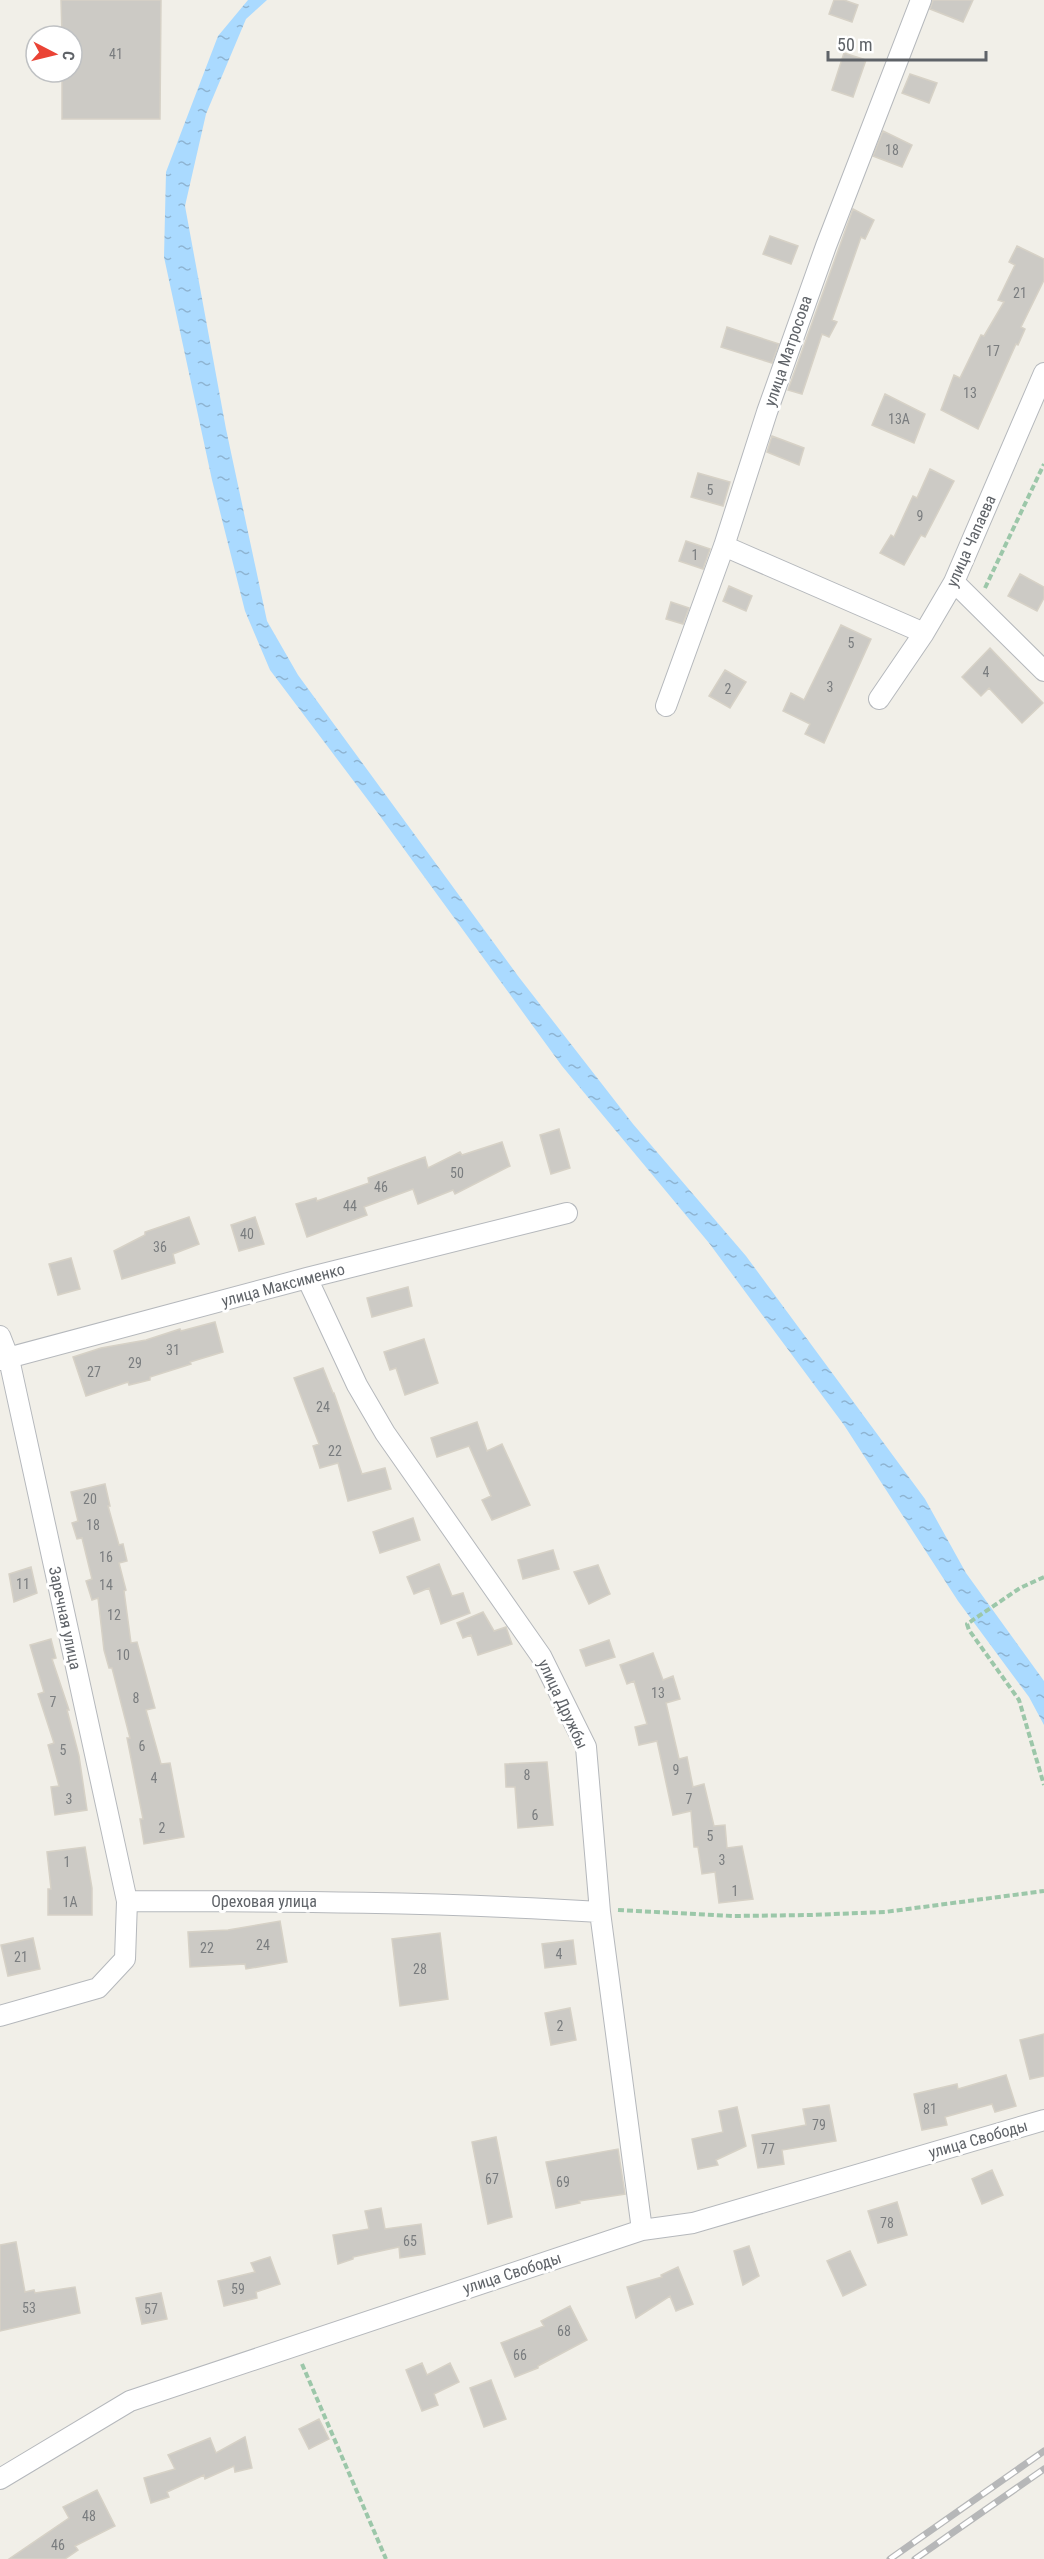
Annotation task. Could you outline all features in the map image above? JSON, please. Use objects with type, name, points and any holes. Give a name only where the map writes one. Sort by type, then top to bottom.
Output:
[{"type":"street","name":"улица Матросова","points":[[666,706],[724,546],[767,412],[826,246],[921,0]]},
{"type":"street","name":"улица Чапаева","points":[[879,699],[924,633],[954,582],[1044,373]]},
{"type":"street","points":[[724,546],[924,633]]},
{"type":"street","points":[[954,582],[1044,671]]},
{"type":"street","name":"улица Максименко","points":[[5,1360],[307,1278],[567,1213]]},
{"type":"street","name":"улица Дружбы","points":[[307,1278],[357,1384],[385,1433],[541,1656],[586,1747],[600,1912],[642,2230]]},
{"type":"street","name":"Заречная улица","points":[[0,1336],[127,1901]]},
{"type":"street","points":[[0,2016],[98,1988],[125,1959],[127,1901]]},
{"type":"street","name":"Ореховая улица","points":[[127,1901],[362,1901],[600,1912]]},
{"type":"street","name":"улица Свободы","points":[[0,2479],[130,2401],[642,2230],[693,2223],[1044,2120]]},
{"type":"path","points":[[978,605],[1044,464]]},
{"type":"path","points":[[1044,1577],[1020,1588],[967,1624],[1019,1700],[1044,1785]]},
{"type":"path","points":[[600,1912],[626,1909],[733,1916],[885,1912],[1044,1891]]},
{"type":"path","points":[[294,2345],[386,2559]]},
{"type":"water","points":[[248,0],[267,0],[246,19],[206,114],[185,206],[226,429],[267,621],[298,675],[518,976],[633,1124],[746,1256],[925,1499],[966,1573],[1044,1681],[1044,1725],[1029,1697],[958,1601],[844,1425],[709,1243],[562,1066],[377,812],[270,670],[245,611],[212,480],[164,257],[166,172],[218,36]]},
{"type":"building","points":[[61,0],[161,0],[160,119],[62,119],[62,84],[84,84],[84,24],[62,24]]},
{"type":"building","points":[[834,0],[844,0],[858,5],[852,22],[829,14]]},
{"type":"building","points":[[933,0],[973,0],[963,22],[930,9]]},
{"type":"building","points":[[844,53],[866,60],[853,97],[832,90]]},
{"type":"building","points":[[910,74],[937,83],[929,103],[902,93]]},
{"type":"building","points":[[883,131],[912,145],[902,167],[873,156]]},
{"type":"building","points":[[853,209],[874,220],[865,239],[861,237],[832,320],[837,322],[829,337],[822,334],[802,394],[788,390]]},
{"type":"building","points":[[770,236],[798,246],[791,264],[763,254]]},
{"type":"building","points":[[1017,246],[1044,259],[1044,280],[1021,327],[1025,329],[1018,345],[1016,344],[978,429],[941,410],[954,375],[960,378],[981,335],[984,336],[1004,302],[998,300],[1015,265],[1009,262]]},
{"type":"building","points":[[727,327],[779,344],[772,363],[721,347]]},
{"type":"building","points":[[885,394],[925,414],[914,443],[872,425]]},
{"type":"building","points":[[772,436],[804,448],[799,465],[767,452]]},
{"type":"building","points":[[930,469],[954,481],[925,537],[921,535],[904,565],[880,553],[891,535],[894,537],[913,496],[917,498]]},
{"type":"building","points":[[698,473],[730,482],[723,506],[691,497]]},
{"type":"building","points":[[686,541],[710,549],[703,569],[679,561]]},
{"type":"building","points":[[1020,574],[1044,587],[1044,598],[1037,611],[1008,596]]},
{"type":"building","points":[[729,586],[752,596],[746,611],[723,601]]},
{"type":"building","points":[[671,602],[689,608],[683,624],[666,619]]},
{"type":"building","points":[[841,625],[871,639],[824,743],[805,734],[810,724],[783,711],[791,693],[804,700]]},
{"type":"building","points":[[990,648],[1043,703],[1022,723],[989,688],[981,696],[962,677]]},
{"type":"building","points":[[725,670],[746,682],[730,708],[709,696]]},
{"type":"building","points":[[559,1129],[570,1168],[551,1174],[540,1135]]},
{"type":"building","points":[[502,1142],[510,1166],[455,1194],[453,1190],[418,1204],[413,1189],[364,1207],[367,1215],[307,1237],[296,1204],[316,1198],[317,1201],[369,1183],[368,1178],[425,1157],[428,1168],[460,1152],[462,1155]]},
{"type":"building","points":[[189,1217],[199,1244],[173,1254],[175,1263],[122,1279],[114,1251],[145,1235],[145,1232]]},
{"type":"building","points":[[255,1217],[264,1244],[239,1251],[231,1225]]},
{"type":"building","points":[[71,1258],[80,1289],[58,1295],[49,1264]]},
{"type":"building","points":[[408,1287],[412,1306],[372,1317],[367,1298]]},
{"type":"building","points":[[215,1322],[223,1352],[150,1377],[150,1380],[129,1385],[128,1382],[86,1396],[73,1357],[101,1348],[146,1340],[180,1329],[181,1331]]},
{"type":"building","points":[[424,1339],[438,1383],[405,1395],[396,1368],[390,1370],[384,1352]]},
{"type":"building","points":[[323,1368],[362,1474],[385,1468],[391,1489],[348,1501],[338,1463],[320,1468],[313,1446],[319,1444],[294,1378]]},
{"type":"building","points":[[477,1422],[487,1451],[502,1444],[530,1505],[492,1520],[482,1500],[491,1496],[469,1446],[437,1457],[431,1438]]},
{"type":"building","points":[[105,1484],[110,1506],[108,1506],[119,1545],[123,1544],[127,1561],[119,1563],[126,1590],[124,1591],[131,1643],[137,1642],[155,1708],[146,1710],[161,1764],[170,1763],[184,1837],[144,1844],[140,1819],[143,1819],[127,1738],[130,1738],[112,1668],[109,1668],[104,1650],[98,1598],[92,1600],[86,1581],[92,1579],[82,1538],[77,1539],[72,1523],[78,1521],[71,1492]]},
{"type":"building","points":[[413,1518],[420,1540],[380,1553],[373,1532]]},
{"type":"building","points":[[553,1550],[559,1569],[523,1579],[518,1560]]},
{"type":"building","points":[[439,1564],[452,1596],[463,1593],[470,1613],[441,1624],[429,1588],[414,1594],[407,1577]]},
{"type":"building","points":[[598,1565],[610,1594],[589,1604],[574,1572]]},
{"type":"building","points":[[31,1567],[37,1593],[14,1602],[9,1574]]},
{"type":"building","points":[[483,1612],[494,1631],[506,1627],[512,1644],[478,1655],[471,1635],[463,1638],[457,1623]]},
{"type":"building","points":[[51,1639],[56,1658],[52,1659],[69,1710],[67,1710],[79,1756],[87,1810],[55,1815],[51,1787],[59,1786],[48,1745],[54,1743],[38,1694],[44,1692],[30,1645]]},
{"type":"building","points":[[609,1640],[615,1657],[586,1666],[580,1650]]},
{"type":"building","points":[[653,1653],[663,1680],[673,1676],[680,1699],[666,1703],[679,1759],[687,1757],[693,1787],[704,1784],[714,1826],[725,1825],[727,1848],[742,1846],[753,1899],[719,1903],[715,1872],[702,1874],[698,1847],[694,1847],[691,1811],[673,1815],[657,1741],[639,1745],[635,1727],[647,1724],[634,1681],[627,1684],[620,1665]]},
{"type":"building","points":[[547,1762],[553,1825],[518,1828],[515,1787],[506,1787],[505,1764]]},
{"type":"building","points":[[85,1847],[92,1888],[92,1915],[48,1915],[48,1889],[51,1889],[47,1852]]},
{"type":"building","points":[[280,1921],[287,1962],[246,1969],[245,1964],[190,1967],[188,1932],[228,1930]]},
{"type":"building","points":[[440,1933],[448,1999],[400,2006],[392,1939]]},
{"type":"building","points":[[33,1938],[40,1969],[8,1976],[1,1945]]},
{"type":"building","points":[[573,1940],[576,1964],[545,1968],[542,1944]]},
{"type":"building","points":[[570,2008],[576,2040],[551,2045],[545,2013]]},
{"type":"building","points":[[1044,2034],[1044,2076],[1030,2079],[1020,2040]]},
{"type":"building","points":[[1006,2075],[1016,2106],[995,2112],[992,2104],[945,2117],[947,2125],[922,2130],[914,2094],[957,2084],[958,2089]]},
{"type":"building","points":[[829,2105],[836,2141],[782,2150],[784,2164],[758,2168],[752,2135],[806,2125],[803,2109]]},
{"type":"building","points":[[737,2107],[746,2146],[716,2160],[718,2165],[698,2169],[692,2139],[723,2132],[719,2111]]},
{"type":"building","points":[[496,2137],[512,2217],[488,2224],[472,2142]]},
{"type":"building","points":[[618,2149],[625,2194],[579,2201],[580,2203],[556,2208],[546,2162]]},
{"type":"building","points":[[992,2170],[1003,2195],[982,2204],[972,2179]]},
{"type":"building","points":[[897,2202],[907,2235],[878,2243],[868,2211]]},
{"type":"building","points":[[381,2208],[385,2229],[421,2224],[425,2254],[400,2258],[399,2247],[353,2257],[353,2259],[338,2264],[333,2235],[369,2229],[365,2211]]},
{"type":"building","points":[[16,2242],[25,2292],[34,2290],[35,2293],[75,2287],[80,2313],[0,2331],[0,2245]]},
{"type":"building","points":[[749,2246],[759,2276],[743,2285],[734,2251]]},
{"type":"building","points":[[850,2251],[866,2285],[843,2296],[827,2261]]},
{"type":"building","points":[[270,2257],[280,2284],[256,2292],[257,2298],[224,2306],[218,2281],[255,2272],[251,2263]]},
{"type":"building","points":[[678,2267],[693,2304],[676,2311],[670,2296],[636,2318],[627,2287],[662,2277],[661,2275]]},
{"type":"building","points":[[161,2293],[167,2319],[142,2324],[136,2298]]},
{"type":"building","points":[[570,2306],[587,2340],[538,2368],[515,2377],[501,2343],[544,2326],[541,2321]]},
{"type":"building","points":[[422,2363],[427,2375],[450,2363],[459,2382],[434,2394],[438,2405],[422,2411],[406,2370]]},
{"type":"building","points":[[491,2380],[506,2419],[484,2427],[470,2388]]},
{"type":"building","points":[[319,2419],[329,2439],[309,2449],[299,2429]]},
{"type":"building","points":[[245,2437],[252,2468],[235,2472],[234,2466],[205,2479],[204,2475],[167,2492],[169,2497],[151,2503],[144,2478],[175,2469],[168,2455],[210,2438],[216,2453]]},
{"type":"building","points":[[97,2490],[115,2526],[75,2546],[78,2550],[65,2559],[9,2559],[69,2518],[63,2507]]},
{"type":"railway","points":[[890,2559],[1044,2451]]},
{"type":"railway","points":[[915,2559],[1044,2469]]}]
